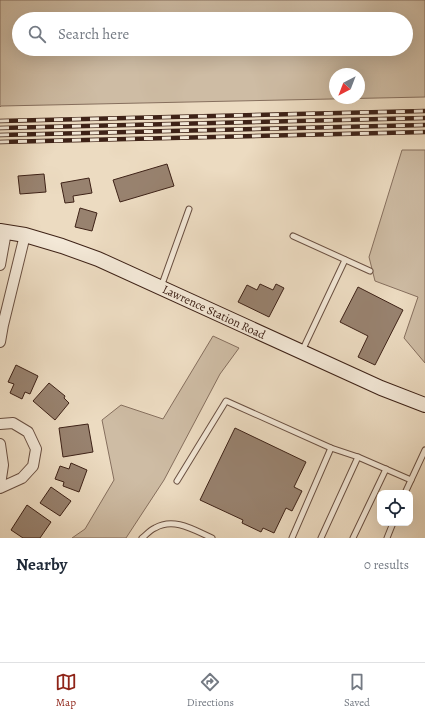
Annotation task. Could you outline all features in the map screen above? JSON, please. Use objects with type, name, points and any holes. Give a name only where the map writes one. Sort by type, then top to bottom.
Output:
[{"type":"main road","name":"Lawrence Station Road","points":[[3,232],[62,246],[98,259],[381,388],[425,406]]},
{"type":"street","points":[[0,265],[3,232]]},
{"type":"street","points":[[0,342],[3,316],[25,236]]},
{"type":"street","points":[[0,424],[13,423],[28,432],[36,449],[33,466],[22,478],[0,487]]},
{"type":"street","points":[[0,444],[3,465],[0,487]]},
{"type":"lane","points":[[160,288],[189,209]]},
{"type":"lane","points":[[293,236],[370,271]]},
{"type":"lane","points":[[301,352],[345,260]]},
{"type":"lane","points":[[177,481],[226,402],[330,448],[358,457],[411,480]]},
{"type":"lane","points":[[292,538],[330,448]]},
{"type":"lane","points":[[407,490],[425,450]]},
{"type":"lane","points":[[321,538],[358,457]]},
{"type":"lane","points":[[353,538],[386,469]]},
{"type":"lane","points":[[142,538],[154,528],[171,523],[189,527],[212,538]]},
{"type":"lane","points":[[387,538],[392,526]]},
{"type":"shaded area","points":[[0,0],[425,0],[425,97],[365,98],[365,68],[329,68],[329,99],[0,107]]},
{"type":"shaded area","points":[[402,150],[425,150],[425,363],[404,338],[418,297],[375,281],[369,257]]},
{"type":"shaded area","points":[[213,336],[239,348],[220,374],[164,480],[126,538],[72,538],[85,529],[114,480],[102,420],[121,405],[163,419]]},
{"type":"building","points":[[167,164],[174,186],[120,202],[113,180]]},
{"type":"building","points":[[44,174],[46,192],[20,194],[18,176]]},
{"type":"building","points":[[89,178],[92,193],[73,196],[74,202],[65,203],[61,183]]},
{"type":"building","points":[[80,208],[97,213],[92,231],[75,227]]},
{"type":"building","points":[[260,284],[273,290],[276,284],[284,288],[269,317],[238,302],[247,285],[257,290]]},
{"type":"building","points":[[358,287],[403,310],[375,365],[358,357],[368,336],[340,322]]},
{"type":"building","points":[[16,365],[38,376],[30,394],[25,392],[22,399],[10,393],[14,384],[8,382]]},
{"type":"building","points":[[49,383],[65,396],[64,398],[69,403],[55,420],[33,401]]},
{"type":"building","points":[[88,424],[93,452],[63,457],[59,428]]},
{"type":"building","points":[[235,428],[306,462],[294,487],[302,491],[292,511],[286,508],[274,533],[263,528],[261,532],[242,523],[243,520],[200,500]]},
{"type":"building","points":[[71,463],[87,470],[79,492],[63,486],[64,482],[55,479],[60,466],[69,469]]},
{"type":"building","points":[[51,487],[71,501],[60,516],[40,503]]},
{"type":"building","points":[[27,505],[51,522],[40,538],[23,538],[11,530]]},
{"type":"railway","points":[[0,121],[425,111]]},
{"type":"railway","points":[[0,128],[425,118]]},
{"type":"railway","points":[[0,135],[425,125]]},
{"type":"railway","points":[[0,142],[425,132]]}]
